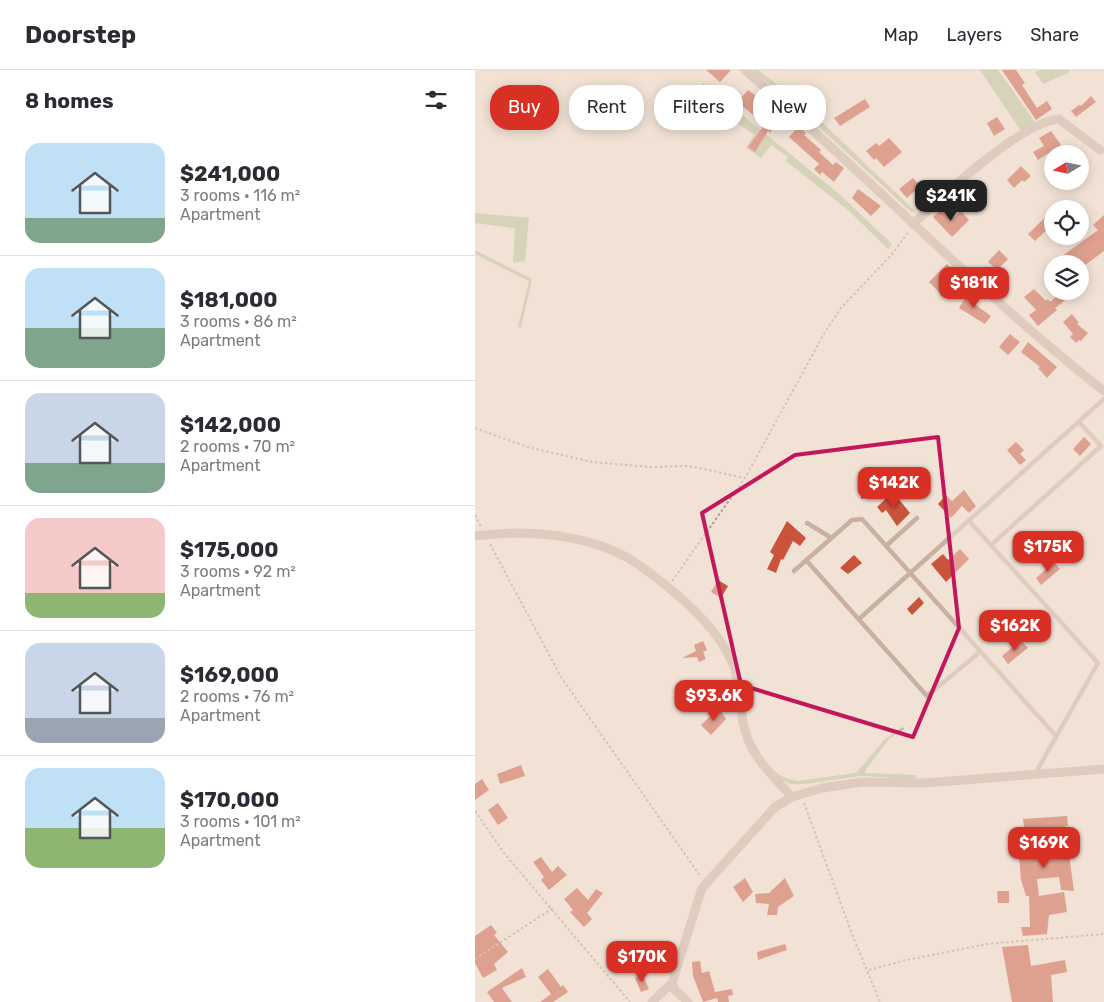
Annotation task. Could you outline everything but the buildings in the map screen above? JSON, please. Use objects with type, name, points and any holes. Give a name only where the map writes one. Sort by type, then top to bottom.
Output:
[{"type":"street","points":[[745,70],[794,112],[913,224],[1104,391]]},
{"type":"street","points":[[913,224],[995,151],[1048,120],[1059,119],[1100,150]]},
{"type":"street","points":[[480,536],[521,534],[576,539],[592,543],[635,562],[667,586],[710,626],[727,650],[738,681],[743,724],[750,745],[765,769],[792,797]]},
{"type":"street","points":[[652,1002],[672,982],[702,888],[707,885],[775,808],[792,797],[822,788],[863,782],[924,783],[1104,769]]},
{"type":"street","points":[[672,982],[675,990],[688,1002]]},
{"type":"lane","points":[[859,619],[1104,399]]},
{"type":"lane","points":[[991,545],[1101,446],[1079,422]]},
{"type":"lane","points":[[886,546],[917,518]]},
{"type":"lane","points":[[794,571],[852,520],[862,519],[1056,736]]},
{"type":"lane","points":[[969,521],[1098,663],[1035,774]]},
{"type":"lane","points":[[807,523],[831,537]]},
{"type":"lane","points":[[806,560],[927,696],[980,652]]},
{"type":"path","points":[[667,586],[745,478],[825,332],[841,308],[893,253],[913,224]]},
{"type":"path","points":[[475,428],[528,448],[592,462],[650,467],[689,466],[745,478]]},
{"type":"path","points":[[475,516],[480,536],[561,677],[707,885]]},
{"type":"path","points":[[804,803],[852,934],[869,970],[881,1002]]},
{"type":"path","points":[[475,810],[504,853],[553,908],[630,1002]]},
{"type":"path","points":[[475,959],[553,908]]},
{"type":"path","points":[[869,970],[902,961],[987,944],[1104,934]]},
{"type":"highlighted area","points":[[938,437],[959,628],[913,737],[741,685],[702,513],[795,455]]},
{"type":"green space","points":[[752,70],[758,70],[777,85],[770,85]]},
{"type":"green space","points":[[980,70],[998,70],[1035,122],[1021,131]]},
{"type":"green space","points":[[1040,70],[1068,70],[1070,72],[1043,84],[1035,72]]},
{"type":"green space","points":[[743,116],[753,124],[753,130],[761,130],[838,193],[892,244],[888,249],[849,211],[786,161],[788,157],[771,145],[761,158],[746,148],[754,135],[743,127]]},
{"type":"green space","points":[[826,126],[917,213],[910,211],[822,130],[826,130]]},
{"type":"green space","points":[[475,213],[529,218],[525,261],[513,263],[515,228],[475,223]]},
{"type":"green space","points":[[475,250],[532,279],[521,328],[518,327],[529,281],[475,254]]},
{"type":"green space","points":[[903,727],[904,729],[889,739],[865,773],[916,775],[916,779],[860,776],[805,784],[791,784],[777,779],[773,770],[783,777],[797,781],[856,773],[885,739]]}]
